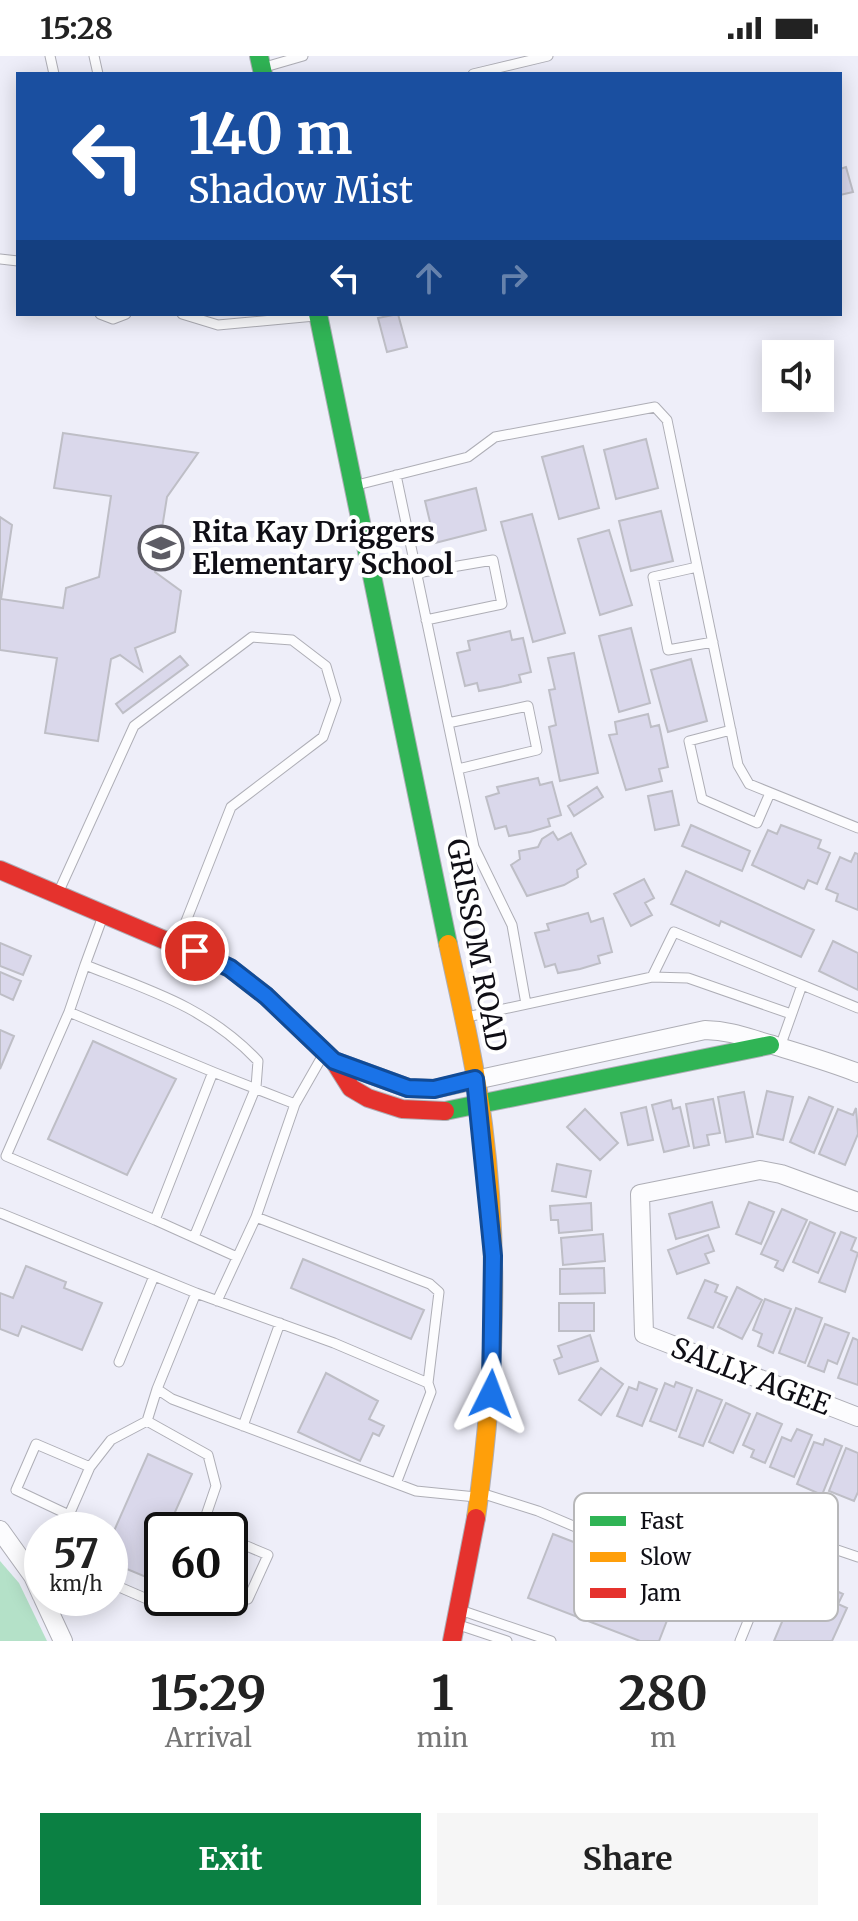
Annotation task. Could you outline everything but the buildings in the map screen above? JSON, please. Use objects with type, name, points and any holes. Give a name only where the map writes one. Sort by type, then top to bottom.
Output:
[{"type":"main road","name":"GRISSOM ROAD","points":[[318,316],[475,1079],[488,1180],[494,1328],[480,1495],[455,1625]]},
{"type":"main road","points":[[0,870],[230,968],[266,996],[329,1057],[351,1088],[368,1098],[402,1109],[432,1113],[480,1106],[775,1046]]},
{"type":"street","points":[[329,1057],[408,1088],[434,1089],[705,1030],[739,1032],[858,1073]]},
{"type":"street","name":"SALLY AGEE","points":[[858,1202],[781,1174],[760,1170],[640,1194],[644,1334],[858,1417]]},
{"type":"street","points":[[0,1530],[24,1554]]},
{"type":"street","points":[[51,1616],[63,1641]]},
{"type":"lane","points":[[261,66],[303,56]]},
{"type":"lane","points":[[481,72],[548,56]]},
{"type":"lane","points":[[189,316],[218,325],[308,316]]},
{"type":"lane","points":[[353,486],[468,457],[495,437],[655,407],[667,420],[738,765],[749,784],[858,828]]},
{"type":"lane","points":[[396,475],[474,847],[512,925],[526,1004]]},
{"type":"lane","points":[[417,573],[493,560],[502,604],[426,620]]},
{"type":"lane","points":[[697,567],[653,577],[668,650],[713,642]]},
{"type":"lane","points":[[58,894],[134,726],[252,637],[292,640],[326,666],[336,700],[323,737],[231,807],[177,944]]},
{"type":"lane","points":[[448,723],[528,706],[537,750],[458,769]]},
{"type":"lane","points":[[731,730],[689,741],[702,799],[757,823],[770,793]]},
{"type":"lane","points":[[104,913],[69,1012],[6,1156],[237,1257]]},
{"type":"lane","points":[[652,977],[674,932],[858,1008]]},
{"type":"lane","points":[[85,965],[199,1012],[231,1032],[258,1061],[256,1087],[194,1237]]},
{"type":"lane","points":[[463,1018],[652,977],[688,978],[791,1014]]},
{"type":"lane","points":[[775,1046],[802,985]]},
{"type":"lane","points":[[69,1012],[295,1104]]},
{"type":"lane","points":[[217,1301],[256,1217],[295,1104],[329,1057]]},
{"type":"lane","points":[[155,1220],[213,1072]]},
{"type":"lane","points":[[0,1213],[428,1383]]},
{"type":"lane","points":[[256,1217],[430,1284],[439,1292],[428,1383],[431,1392],[397,1481]]},
{"type":"lane","points":[[119,1362],[154,1276]]},
{"type":"lane","points":[[70,1512],[90,1467],[111,1440],[147,1421],[196,1293]]},
{"type":"lane","points":[[243,1426],[280,1323]]},
{"type":"lane","points":[[157,1389],[172,1399],[397,1481],[416,1491],[480,1495],[538,1511],[574,1526]]},
{"type":"lane","points":[[147,1421],[208,1455],[216,1486],[209,1512]]},
{"type":"lane","points":[[63,1512],[16,1490],[36,1444],[90,1467]]},
{"type":"lane","points":[[248,1547],[268,1555],[248,1599]]},
{"type":"lane","points":[[838,1550],[858,1557]]},
{"type":"lane","points":[[740,1641],[748,1621]]},
{"type":"lane","points":[[455,1625],[507,1641]]},
{"type":"lane","points":[[455,1625],[551,1641]]},
{"type":"green space","points":[[0,1561],[24,1593],[24,1616],[35,1616],[47,1641],[0,1641]]},
{"type":"traffic: fast","points":[[259,56],[263,72]]},
{"type":"traffic: fast","points":[[318,316],[448,944]]},
{"type":"traffic: fast","points":[[445,1111],[770,1045]]},
{"type":"traffic: slow","points":[[448,944],[480,1101],[492,1222],[491,1370],[476,1518]]},
{"type":"traffic: jam","points":[[0,870],[230,968],[266,996],[334,1061],[351,1088],[368,1098],[402,1109],[445,1111]]},
{"type":"traffic: jam","points":[[452,1641],[476,1518]]},
{"type":"place","name":"Rita Kay Driggers Elementary School","points":[[161,548]]},
{"type":"route","points":[[195,951],[230,968],[266,996],[334,1061],[408,1088],[434,1089],[475,1079],[488,1180],[493,1256],[491,1394]]}]
